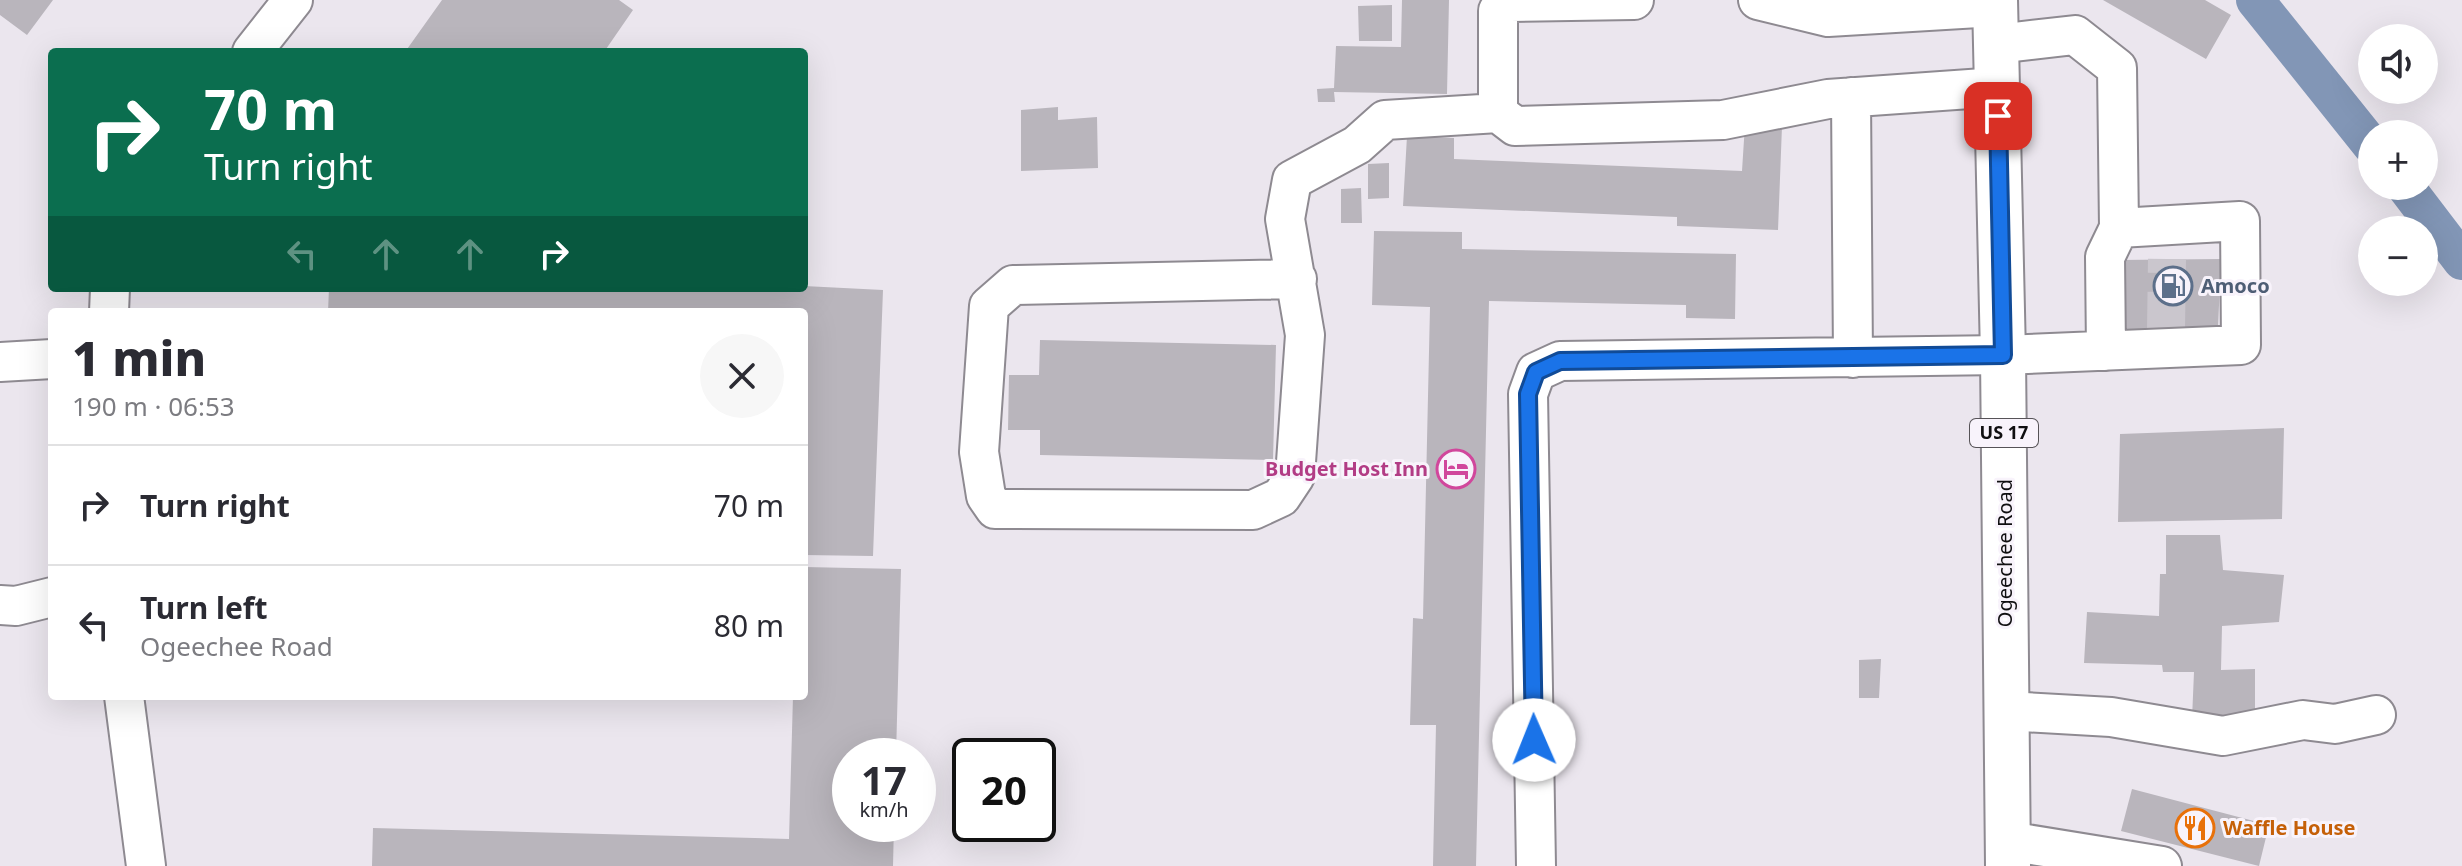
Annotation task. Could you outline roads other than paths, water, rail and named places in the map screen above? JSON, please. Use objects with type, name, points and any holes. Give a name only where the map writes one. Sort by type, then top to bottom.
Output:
[{"type":"main road","name":"Ogeechee Road","points":[[1995,17],[2003,355],[2008,853]]},
{"type":"street","points":[[255,48],[293,0]]},
{"type":"street","points":[[1498,113],[1498,11],[1511,2],[1634,0]]},
{"type":"street","points":[[1758,0],[1828,17],[1995,17],[2075,35],[2117,68],[2119,228],[2105,257],[2106,351]]},
{"type":"street","points":[[1297,279],[1013,285],[989,306],[979,452],[986,496],[995,509],[1253,510],[1281,497],[1295,476],[1305,335],[1297,279],[1285,219],[1292,180],[1357,145],[1385,120],[1498,113],[1515,126],[1723,120],[1828,99],[1998,87]]},
{"type":"street","points":[[1851,97],[1853,358]]},
{"type":"street","points":[[1536,866],[1528,394],[1536,372],[1560,361],[2003,355],[2106,351],[2166,339],[2241,345],[2240,221],[2167,242],[2119,228]]},
{"type":"street","points":[[0,362],[48,359]]},
{"type":"street","points":[[125,700],[146,866]]},
{"type":"street","points":[[2006,711],[2111,717],[2223,736],[2303,720],[2335,724],[2376,715]]},
{"type":"street","points":[[2008,853],[2162,866]]},
{"type":"waterway","points":[[2255,0],[2358,129]]},
{"type":"waterway","points":[[2416,200],[2462,261]]},
{"type":"tunnel","points":[[2166,330],[2167,259]]},
{"type":"place","name":"Amoco","points":[[2173,286]]},
{"type":"place","name":"Budget Host Inn","points":[[1456,469]]},
{"type":"place","name":"Waffle House","points":[[2195,828]]}]
